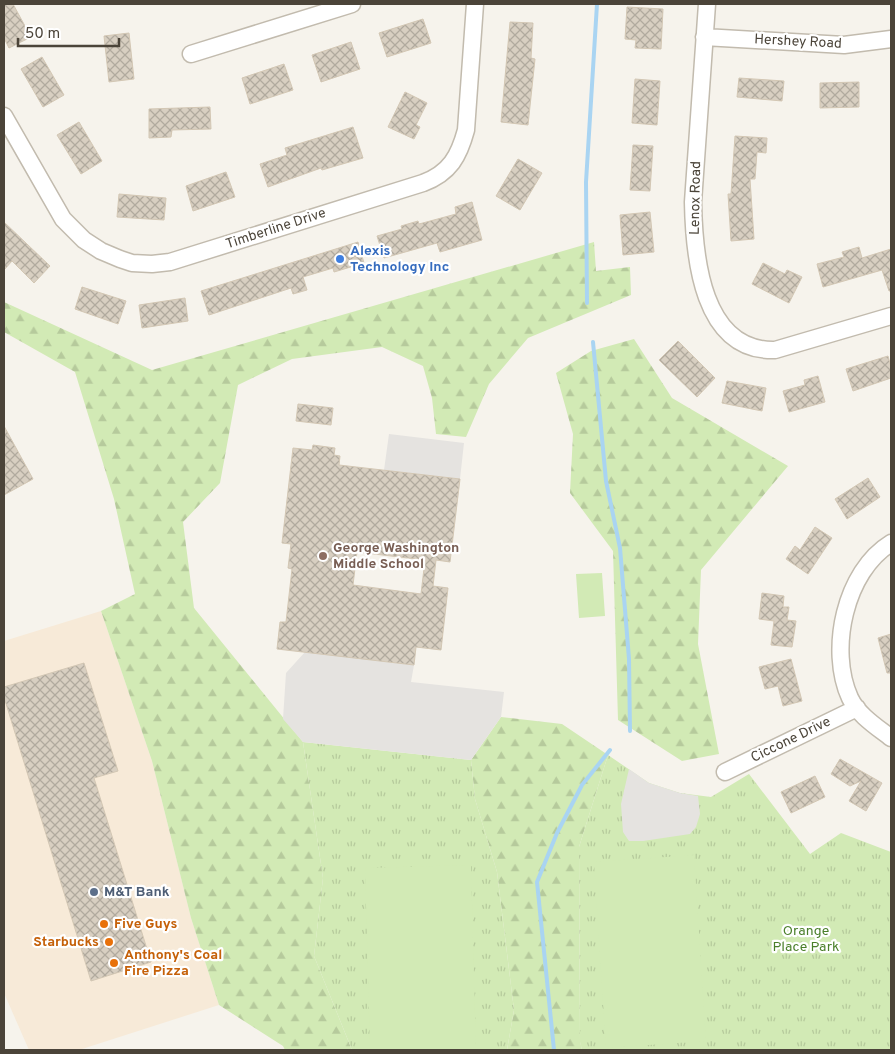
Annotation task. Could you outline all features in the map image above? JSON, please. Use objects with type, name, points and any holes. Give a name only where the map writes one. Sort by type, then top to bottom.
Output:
[{"type":"street","points":[[191,54],[352,4]]},
{"type":"street","name":"Timberline Drive","points":[[4,116],[63,219],[84,240],[120,260],[152,264],[170,262],[423,183],[435,178],[446,170],[455,159],[462,145],[466,130],[475,4]]},
{"type":"street","name":"Lenox Road","points":[[707,4],[693,202],[698,260],[712,310],[732,336],[753,348],[775,350],[891,316]]},
{"type":"street","name":"Hershey Road","points":[[704,37],[844,45],[891,40]]},
{"type":"street","points":[[891,543],[871,560],[860,576],[851,594],[841,636],[841,666],[850,698],[874,725],[891,738]]},
{"type":"street","name":"Ciccone Drive","points":[[726,772],[857,708]]},
{"type":"shaded area","points":[[389,434],[464,443],[460,479],[384,470]]},
{"type":"shaded area","points":[[101,611],[152,761],[191,918],[219,1005],[79,1050],[29,1050],[4,993],[4,641]]},
{"type":"shaded area","points":[[305,652],[414,665],[411,682],[504,692],[501,717],[471,760],[303,742],[283,719],[286,673]]},
{"type":"shaded area","points":[[629,769],[649,783],[680,793],[698,796],[700,814],[696,827],[690,834],[643,841],[629,841],[623,832],[621,804]]},
{"type":"green space","points":[[594,242],[596,271],[630,267],[631,295],[528,338],[489,384],[466,437],[436,434],[432,398],[423,366],[382,347],[292,359],[238,385],[220,483],[183,522],[194,608],[303,742],[323,878],[314,956],[352,1050],[285,1050],[283,1046],[219,1005],[191,918],[152,761],[101,611],[135,594],[114,499],[75,372],[4,332],[4,302],[152,370]]},
{"type":"green space","points":[[634,339],[672,398],[788,466],[701,570],[698,644],[719,754],[682,761],[618,720],[613,551],[570,493],[573,434],[556,373],[591,351]]},
{"type":"green space","points":[[602,573],[605,616],[579,618],[576,574]]},
{"type":"green space","points":[[501,717],[562,724],[608,755],[579,847],[580,1041],[582,1050],[507,1050],[514,1010],[497,872],[475,799],[471,760]]},
{"type":"green space","points":[[303,742],[471,760],[475,799],[497,872],[514,1010],[507,1050],[352,1050],[314,956],[323,878]]},
{"type":"green space","name":"Orange Place Park","points":[[608,755],[649,783],[680,793],[711,797],[749,774],[810,854],[841,833],[891,852],[891,1050],[582,1050],[580,1042],[579,847]]},
{"type":"green space","points":[[694,855],[706,1041],[606,1048],[594,862]]},
{"type":"green space","points":[[471,865],[476,1050],[370,1050],[365,868]]},
{"type":"building","points":[[4,4],[13,4],[31,37],[9,48],[4,38]]},
{"type":"building","points":[[627,7],[663,9],[661,49],[635,48],[636,40],[625,39]]},
{"type":"building","points":[[423,19],[431,43],[387,57],[379,33]]},
{"type":"building","points":[[510,22],[533,23],[531,58],[535,59],[528,125],[501,122]]},
{"type":"building","points":[[129,33],[134,79],[109,82],[104,36]]},
{"type":"building","points":[[351,42],[360,69],[321,82],[312,55]]},
{"type":"building","points":[[42,57],[64,95],[43,107],[21,69]]},
{"type":"building","points":[[284,64],[293,90],[250,104],[242,78]]},
{"type":"building","points":[[739,78],[784,81],[782,101],[737,97]]},
{"type":"building","points":[[635,79],[660,81],[657,125],[632,123]]},
{"type":"building","points":[[859,82],[859,107],[820,108],[820,83]]},
{"type":"building","points":[[405,92],[427,103],[416,125],[420,127],[414,139],[388,127]]},
{"type":"building","points":[[210,107],[211,129],[172,130],[171,137],[149,138],[149,109]]},
{"type":"building","points":[[79,122],[102,161],[81,174],[57,135]]},
{"type":"building","points":[[353,127],[363,158],[322,170],[321,168],[268,187],[260,164],[287,155],[285,148]]},
{"type":"building","points":[[735,136],[767,138],[766,153],[757,152],[755,179],[750,179],[754,239],[731,241],[728,194],[731,194]]},
{"type":"building","points":[[633,145],[653,146],[650,191],[630,190]]},
{"type":"building","points":[[518,159],[542,173],[520,210],[496,196]]},
{"type":"building","points":[[226,172],[235,197],[193,211],[186,186]]},
{"type":"building","points":[[119,194],[166,198],[164,220],[117,217]]},
{"type":"building","points":[[472,202],[482,240],[440,252],[437,243],[384,258],[377,236],[402,229],[401,226],[418,221],[419,224],[456,214],[455,207]]},
{"type":"building","points":[[650,212],[654,252],[623,255],[620,215]]},
{"type":"building","points":[[4,222],[50,266],[34,283],[12,261],[4,270]]},
{"type":"building","points":[[358,242],[364,263],[334,272],[333,268],[303,277],[307,290],[293,294],[291,288],[209,315],[201,291]]},
{"type":"building","points":[[859,247],[862,258],[891,249],[891,291],[889,291],[882,270],[823,287],[817,264],[844,257],[842,252]]},
{"type":"building","points":[[763,263],[785,274],[787,270],[802,277],[789,303],[752,284]]},
{"type":"building","points":[[82,287],[126,301],[118,324],[75,309]]},
{"type":"building","points":[[185,298],[188,321],[142,328],[139,305]]},
{"type":"building","points":[[678,341],[715,378],[697,397],[659,360]]},
{"type":"building","points":[[888,356],[891,378],[853,391],[846,369]]},
{"type":"building","points":[[818,376],[825,402],[789,412],[783,391],[805,385],[804,380]]},
{"type":"building","points":[[727,381],[766,388],[762,411],[722,403]]},
{"type":"building","points":[[298,404],[333,408],[331,425],[296,421]]},
{"type":"building","points":[[4,426],[33,479],[4,495]]},
{"type":"building","name":"George Washington Middle School","points":[[313,445],[335,448],[334,455],[340,456],[339,465],[460,479],[450,562],[436,560],[433,586],[448,588],[441,650],[416,647],[414,665],[277,649],[280,622],[286,622],[292,569],[288,568],[291,544],[282,543],[293,448],[312,450]],"holes":[[[357,552],[425,560],[421,594],[353,585]]]},
{"type":"building","points":[[868,478],[880,497],[847,519],[835,499]]},
{"type":"building","points":[[815,527],[832,538],[808,574],[786,559],[795,546],[800,550]]},
{"type":"building","points":[[762,593],[784,596],[783,607],[789,607],[787,620],[796,621],[792,647],[771,645],[774,621],[759,619]]},
{"type":"building","points":[[891,634],[891,673],[887,673],[878,638]]},
{"type":"building","points":[[791,659],[802,701],[783,706],[778,686],[765,689],[759,667]]},
{"type":"building","points":[[84,663],[118,771],[94,778],[151,962],[91,981],[4,697],[4,687]]},
{"type":"building","points":[[840,759],[882,783],[866,811],[849,801],[861,781],[850,786],[831,774]]},
{"type":"building","points":[[815,776],[825,797],[791,813],[781,792]]},
{"type":"waterway","points":[[587,303],[586,182],[597,4]]},
{"type":"waterway","points":[[593,342],[606,481],[620,548],[629,659],[630,731]]},
{"type":"waterway","points":[[554,1050],[537,882],[557,833],[582,785],[610,750]]},
{"type":"place","name":"Alexis Technology Inc","points":[[340,259]]},
{"type":"place","name":"George Washington Middle School","points":[[323,556]]},
{"type":"place","name":"M&T Bank","points":[[94,892]]},
{"type":"place","name":"Five Guys","points":[[104,924]]},
{"type":"place","name":"Starbucks","points":[[109,942]]},
{"type":"place","name":"Anthony's Coal Fire Pizza","points":[[114,963]]}]
